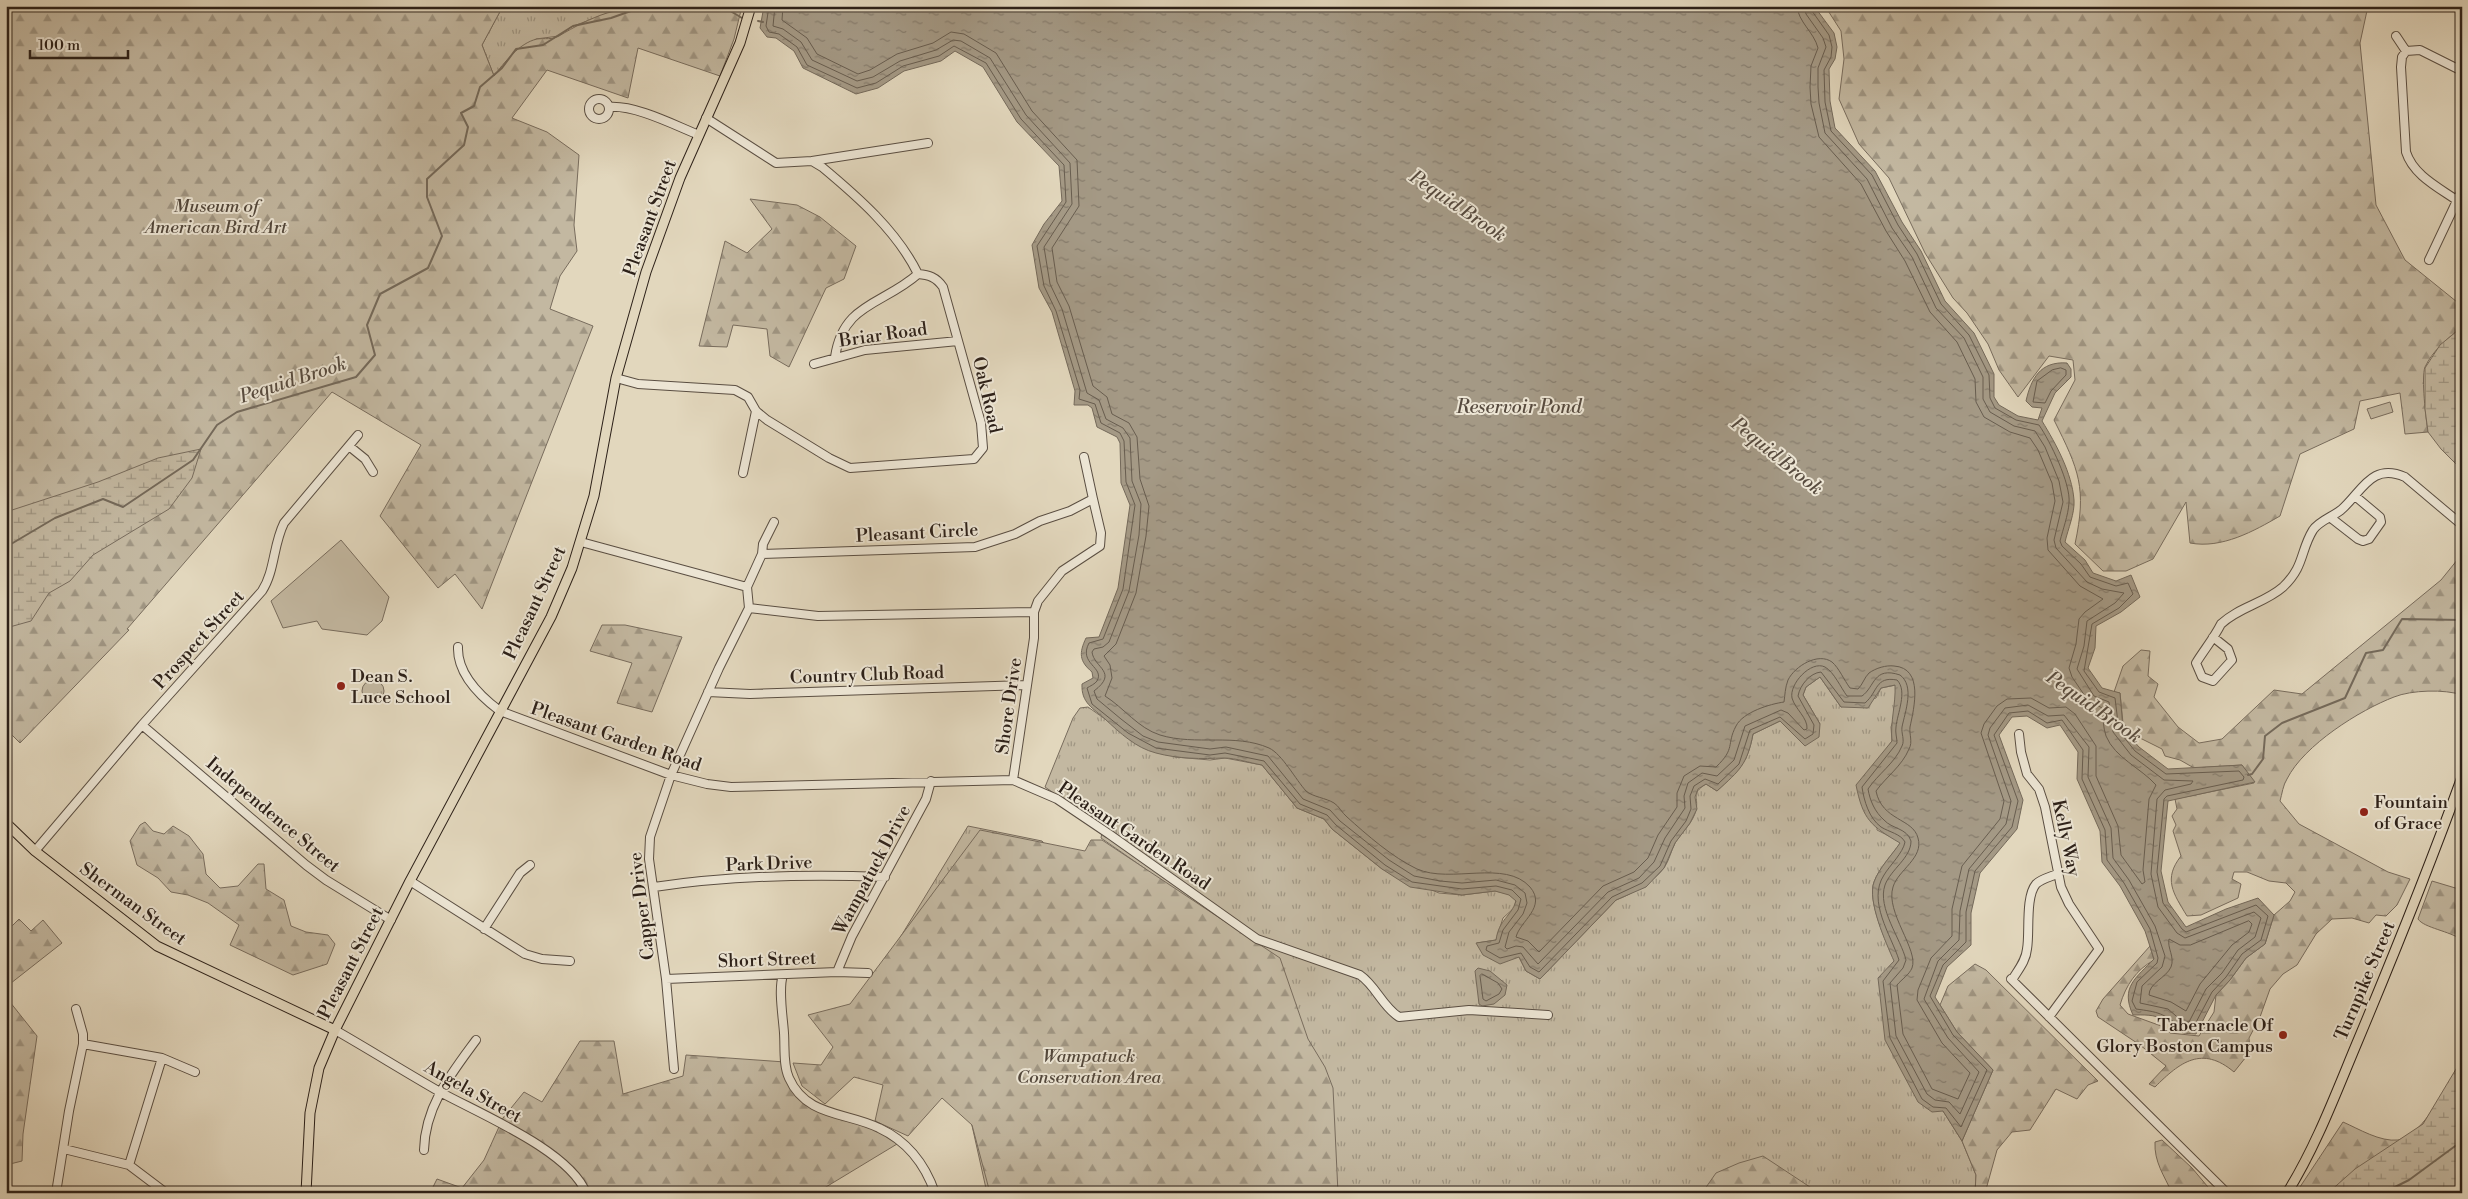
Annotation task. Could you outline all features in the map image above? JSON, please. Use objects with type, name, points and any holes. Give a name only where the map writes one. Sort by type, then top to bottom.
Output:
[{"type":"main road","name":"Pleasant Street","points":[[306,1193],[308,1136],[319,1068],[335,1030],[410,881],[551,617],[581,542],[594,496],[616,378],[646,272],[680,178],[740,43],[751,6]]},
{"type":"main road","name":"Turnpike Street","points":[[2287,1193],[2312,1149],[2325,1120],[2402,935],[2462,777]]},
{"type":"main road","name":"Sherman Street","points":[[6,823],[35,851],[157,946],[335,1030]]},
{"type":"street","points":[[2396,36],[2406,51]]},
{"type":"street","points":[[2406,51],[2420,50],[2462,71]]},
{"type":"street","points":[[2406,51],[2402,57],[2401,67],[2406,152],[2409,162],[2430,182],[2459,202]]},
{"type":"street","points":[[609,108],[625,108],[699,135]]},
{"type":"street","points":[[706,118],[776,163],[812,161],[928,143]]},
{"type":"street","points":[[812,161],[834,178],[883,224],[906,253],[918,274],[901,287],[855,314],[842,332],[836,357]]},
{"type":"street","points":[[2429,260],[2459,202],[2462,190]]},
{"type":"street","name":"Oak Road","points":[[616,378],[638,384],[735,390],[748,397],[756,411],[829,458],[850,468],[974,459],[983,448],[981,423],[942,287],[938,280],[929,275],[918,274]]},
{"type":"street","name":"Briar Road","points":[[814,364],[836,357],[896,346],[958,341]]},
{"type":"street","points":[[743,473],[756,411]]},
{"type":"street","name":"Prospect Street","points":[[35,851],[142,725],[262,592],[270,576],[277,538],[284,523],[358,435]]},
{"type":"street","points":[[349,446],[365,459],[374,472]]},
{"type":"street","points":[[774,522],[747,587],[749,608],[818,616],[1034,612],[1038,601],[1062,571],[1100,546],[1101,533],[1084,457]]},
{"type":"street","points":[[2213,637],[2228,649],[2232,660],[2213,681],[2202,677],[2196,663],[2213,637],[2226,619],[2268,598],[2291,580],[2301,563],[2314,529],[2330,518],[2364,484],[2378,474],[2397,474],[2405,477],[2462,526]]},
{"type":"street","points":[[2330,518],[2358,539],[2363,541],[2369,539],[2381,522],[2380,517],[2354,496]]},
{"type":"street","name":"Pleasant Circle","points":[[762,554],[975,547],[1015,534],[1040,521],[1070,511],[1093,499]]},
{"type":"street","points":[[581,542],[747,587]]},
{"type":"street","name":"Capper Drive","points":[[674,1069],[666,979],[649,859],[650,837],[671,775],[708,692],[749,608]]},
{"type":"street","name":"Shore Drive","points":[[1013,780],[1034,638],[1034,612]]},
{"type":"street","name":"Pleasant Garden Road","points":[[458,647],[458,656],[462,669],[480,695],[500,711],[671,775],[706,784],[731,787],[1013,780],[1040,791],[1069,807],[1257,940],[1360,975],[1368,980],[1390,1011],[1399,1017],[1469,1010],[1548,1015]]},
{"type":"street","name":"Country Club Road","points":[[708,692],[750,694],[1027,685]]},
{"type":"street","name":"Independence Street","points":[[142,725],[326,880],[391,920]]},
{"type":"street","name":"Kelly Way","points":[[2020,734],[2020,752],[2027,774],[2039,789],[2045,807],[2057,874],[2069,904],[2099,950],[2049,1017]]},
{"type":"street","name":"Wampatuck Drive","points":[[837,972],[852,936],[926,799],[931,781]]},
{"type":"street","points":[[484,930],[520,874],[530,865]]},
{"type":"street","points":[[2057,874],[2036,884],[2033,890],[2025,959],[2012,979],[2227,1193]]},
{"type":"street","name":"Park Drive","points":[[654,887],[795,877],[885,877]]},
{"type":"street","points":[[410,881],[524,954],[542,959],[570,961]]},
{"type":"street","name":"Short Street","points":[[666,979],[837,972],[868,973]]},
{"type":"street","points":[[782,975],[785,1062],[788,1078],[803,1099],[821,1111],[878,1127],[902,1141],[923,1165],[935,1193]]},
{"type":"street","points":[[56,1193],[69,1110],[83,1044],[83,1034],[76,1009]]},
{"type":"street","name":"Angela Street","points":[[335,1030],[554,1156],[582,1183],[586,1193]]},
{"type":"street","points":[[424,1150],[426,1124],[440,1092],[476,1040]]},
{"type":"street","points":[[83,1044],[162,1058],[195,1072]]},
{"type":"street","points":[[129,1165],[162,1058]]},
{"type":"street","points":[[64,1149],[129,1165],[166,1193]]},
{"type":"green space","name":"Museum of American Bird Art","points":[[6,6],[503,6],[482,45],[494,76],[512,54],[530,41],[556,37],[607,13],[649,6],[742,6],[734,39],[720,76],[638,48],[628,98],[547,70],[512,118],[547,132],[579,155],[574,225],[577,251],[560,276],[550,309],[593,326],[482,609],[455,574],[438,588],[380,516],[421,445],[332,392],[127,629],[129,630],[20,743],[6,729]]},
{"type":"green space","points":[[503,6],[649,6],[641,9],[608,13],[571,27],[559,36],[536,39],[508,59],[494,76],[482,45]]},
{"type":"green space","points":[[1825,6],[2368,6],[2360,43],[2376,205],[2405,260],[2462,306],[2462,327],[2446,340],[2425,367],[2424,389],[2428,432],[2405,434],[2400,393],[2360,401],[2354,429],[2300,454],[2280,516],[2249,533],[2226,541],[2202,544],[2190,543],[2186,502],[2153,559],[2126,571],[2103,571],[2075,544],[2080,508],[2078,480],[2070,453],[2054,420],[2075,380],[2073,360],[2049,356],[2018,397],[1999,370],[1988,344],[1967,313],[1953,298],[1925,253],[1889,178],[1859,144],[1839,99],[1844,59],[1841,31]]},
{"type":"green space","points":[[750,199],[797,205],[820,217],[856,246],[844,279],[826,288],[789,367],[770,356],[767,329],[733,325],[727,347],[699,346],[725,241],[747,253],[772,229]]},
{"type":"green space","points":[[2462,327],[2462,470],[2441,449],[2428,432],[2425,409],[2425,368],[2440,345]]},
{"type":"green space","points":[[2390,402],[2393,412],[2371,419],[2367,409]]},
{"type":"green space","points":[[201,449],[192,478],[169,509],[93,555],[70,581],[49,593],[31,621],[6,628],[6,512],[98,482],[158,458]]},
{"type":"green space","points":[[341,540],[389,597],[382,621],[367,635],[322,629],[317,621],[283,628],[271,601]]},
{"type":"green space","points":[[2462,554],[2462,695],[2437,691],[2409,693],[2394,697],[2365,711],[2334,730],[2306,754],[2295,766],[2286,781],[2280,801],[2299,824],[2388,872],[2410,879],[2397,905],[2386,916],[2376,915],[2369,923],[2352,918],[2332,919],[2316,934],[2297,965],[2283,974],[2270,989],[2260,1017],[2249,1038],[2250,1052],[2234,1072],[2212,1059],[2202,1058],[2192,1060],[2173,1070],[2155,1087],[2149,1084],[2166,1066],[2140,1045],[2098,1017],[2096,1011],[2103,999],[2150,946],[2154,960],[2142,968],[2132,979],[2120,1005],[2128,1014],[2164,1027],[2170,1033],[2199,1036],[2214,1012],[2216,995],[2246,958],[2265,944],[2274,915],[2290,901],[2295,892],[2286,883],[2269,881],[2247,872],[2234,872],[2232,879],[2241,884],[2238,898],[2201,915],[2187,916],[2174,893],[2171,879],[2172,872],[2181,856],[2173,831],[2176,825],[2172,816],[2177,809],[2175,799],[2254,783],[2242,765],[2194,768],[2180,760],[2165,756],[2162,749],[2138,737],[2123,723],[2120,693],[2114,692],[2123,666],[2141,650],[2150,651],[2148,676],[2158,684],[2154,697],[2178,727],[2199,743],[2222,739],[2274,690],[2302,694],[2441,580]]},
{"type":"green space","points":[[602,625],[625,625],[682,637],[652,712],[617,703],[632,663],[590,651]]},
{"type":"green space","points":[[1820,677],[1841,707],[1876,698],[1881,688],[1896,685],[1896,711],[1891,727],[1892,741],[1881,757],[1877,830],[1901,842],[1876,877],[1873,899],[1878,921],[1895,961],[1943,1111],[1962,1141],[1976,1175],[1975,1193],[987,1193],[951,1031],[828,1056],[968,826],[1042,841],[1173,971],[1147,870],[1101,838],[1103,827],[1045,787],[1073,718],[1080,708],[1088,707],[1105,719],[1175,757],[1210,760],[1225,758],[1262,765],[1297,808],[1324,819],[1332,829],[1382,869],[1439,893],[1462,895],[1495,891],[1509,894],[1516,900],[1514,908],[1503,918],[1496,940],[1477,943],[1519,957],[1526,971],[1540,979],[1616,900],[1642,887],[1660,873],[1675,843],[1695,815],[1698,790],[1706,784],[1717,791],[1731,778],[1745,760],[1753,734],[1780,721],[1791,732],[1820,724],[1803,695],[1806,687]]},
{"type":"green space","points":[[373,680],[381,683],[384,691],[381,699],[373,702],[365,699],[362,691],[365,683]]},
{"type":"green space","points":[[145,822],[153,831],[164,834],[173,826],[189,836],[203,854],[206,874],[220,888],[238,886],[258,864],[264,864],[266,889],[284,900],[291,926],[306,932],[328,935],[335,944],[327,964],[293,975],[230,945],[239,925],[208,903],[188,895],[171,892],[158,878],[137,865],[130,841],[140,825]]},
{"type":"green space","name":"Wampatuck Conservation Area","points":[[980,830],[1085,851],[1091,840],[1102,840],[1280,958],[1308,1039],[1325,1067],[1333,1088],[1338,1193],[990,1193],[972,1125],[942,1098],[908,1136],[875,1121],[883,1085],[854,1077],[825,1104],[802,1086],[793,1063],[821,1065],[833,1047],[808,1015],[850,1004]]},
{"type":"green space","points":[[2432,881],[2462,890],[2462,940],[2426,925],[2418,919]]},
{"type":"green space","points":[[19,919],[31,931],[43,920],[62,943],[6,987],[6,932]]},
{"type":"green space","points":[[1975,964],[1986,970],[2098,1081],[2088,1085],[2077,1099],[2056,1089],[2030,1130],[2012,1132],[1997,1150],[1985,1193],[1975,1193],[1976,1175],[1962,1141],[1993,1070],[1957,1032],[1940,1005],[1948,986]]},
{"type":"green space","points":[[6,997],[37,1036],[23,1134],[22,1161],[6,1165]]},
{"type":"green space","points":[[580,1041],[614,1041],[623,1094],[683,1076],[686,1055],[785,1062],[803,1099],[857,1120],[902,1141],[816,1193],[430,1193],[437,1179],[462,1188],[484,1160],[503,1118],[524,1092],[542,1102]]},
{"type":"green space","points":[[2462,1059],[2462,1193],[2296,1193],[2343,1122],[2370,1134],[2391,1140],[2398,1140],[2408,1136],[2417,1129],[2435,1106]]},
{"type":"green space","points":[[2462,1059],[2462,1193],[2328,1193],[2355,1169],[2423,1124]]},
{"type":"green space","points":[[2162,1140],[2192,1168],[2213,1193],[2172,1193],[2156,1156],[2155,1142]]},
{"type":"green space","points":[[1763,1156],[1819,1193],[1702,1193],[1716,1173],[1739,1163]]},
{"type":"water","name":"Reservoir Pond","points":[[764,6],[1814,6],[1834,33],[1837,47],[1835,59],[1829,69],[1830,101],[1835,128],[1875,171],[1902,222],[1921,251],[1945,301],[1974,333],[1994,374],[1994,397],[1999,405],[2018,416],[2038,420],[2042,408],[2032,407],[2026,401],[2034,379],[2043,368],[2050,365],[2067,363],[2071,369],[2071,377],[2055,393],[2042,421],[2062,459],[2073,490],[2073,510],[2065,542],[2085,560],[2093,573],[2116,581],[2131,575],[2140,597],[2121,612],[2096,626],[2095,648],[2088,668],[2102,688],[2120,693],[2123,729],[2139,747],[2168,769],[2242,765],[2255,782],[2168,801],[2161,871],[2168,902],[2186,927],[2226,909],[2258,898],[2274,915],[2265,944],[2246,958],[2216,995],[2196,1034],[2180,1032],[2170,1023],[2157,1017],[2133,1015],[2129,1005],[2129,990],[2136,978],[2154,959],[2145,931],[2120,886],[2102,862],[2100,831],[2077,779],[2078,752],[2060,725],[2047,728],[2027,716],[2012,717],[1999,735],[2023,800],[2017,829],[1980,873],[1971,913],[1971,945],[1947,967],[1935,997],[1957,1032],[1993,1070],[1962,1141],[1943,1111],[1932,1112],[1918,1102],[1885,1040],[1878,978],[1894,961],[1878,922],[1873,900],[1873,890],[1874,882],[1879,872],[1900,843],[1882,832],[1870,821],[1865,814],[1856,785],[1892,741],[1895,685],[1881,688],[1868,708],[1841,707],[1820,677],[1806,687],[1803,695],[1820,724],[1819,737],[1805,746],[1780,721],[1753,734],[1745,760],[1731,778],[1717,791],[1706,784],[1698,789],[1695,797],[1697,809],[1690,823],[1675,843],[1664,868],[1646,887],[1616,900],[1540,979],[1526,971],[1519,957],[1500,964],[1483,955],[1476,943],[1496,940],[1502,923],[1516,901],[1509,895],[1495,891],[1462,895],[1410,887],[1382,869],[1332,829],[1324,819],[1297,808],[1262,765],[1229,758],[1173,756],[1149,751],[1135,744],[1092,708],[1083,696],[1082,691],[1082,684],[1093,678],[1092,672],[1083,660],[1082,648],[1086,638],[1099,637],[1118,588],[1130,505],[1121,483],[1120,443],[1117,437],[1097,427],[1092,408],[1088,405],[1074,405],[1075,391],[1052,312],[1039,288],[1032,245],[1044,224],[1062,201],[1059,166],[1017,122],[983,67],[955,51],[941,61],[904,71],[878,88],[856,94],[803,68],[794,51],[776,38],[767,37],[760,28]]},
{"type":"water","points":[[1478,968],[1490,971],[1507,985],[1505,995],[1494,1004],[1482,1006],[1479,1004],[1475,971]]},
{"type":"waterway","name":"Pequid Brook","points":[[6,547],[55,518],[103,499],[123,507],[193,460],[217,425],[237,412],[356,377],[375,355],[367,325],[380,294],[428,268],[442,236],[427,197],[427,179],[464,145],[468,127],[461,113],[474,106],[480,87],[502,68],[516,49],[543,45],[573,26],[611,18],[645,6]]},
{"type":"waterway","name":"Pequid Brook","points":[[722,6],[742,18]]},
{"type":"waterway","name":"Pequid Brook","points":[[758,21],[763,22]]},
{"type":"waterway","name":"Pequid Brook","points":[[2248,775],[2252,774],[2263,759],[2265,736],[2282,723],[2345,698],[2366,653],[2383,650],[2402,619],[2462,620]]},
{"type":"waterway","points":[[2383,1193],[2409,1180],[2462,1141]]},
{"type":"place","name":"Dean S. Luce School","points":[[341,686]]},
{"type":"place","name":"Fountain of Grace","points":[[2364,812]]},
{"type":"place","name":"Tabernacle Of Glory Boston Campus","points":[[2283,1035]]}]
